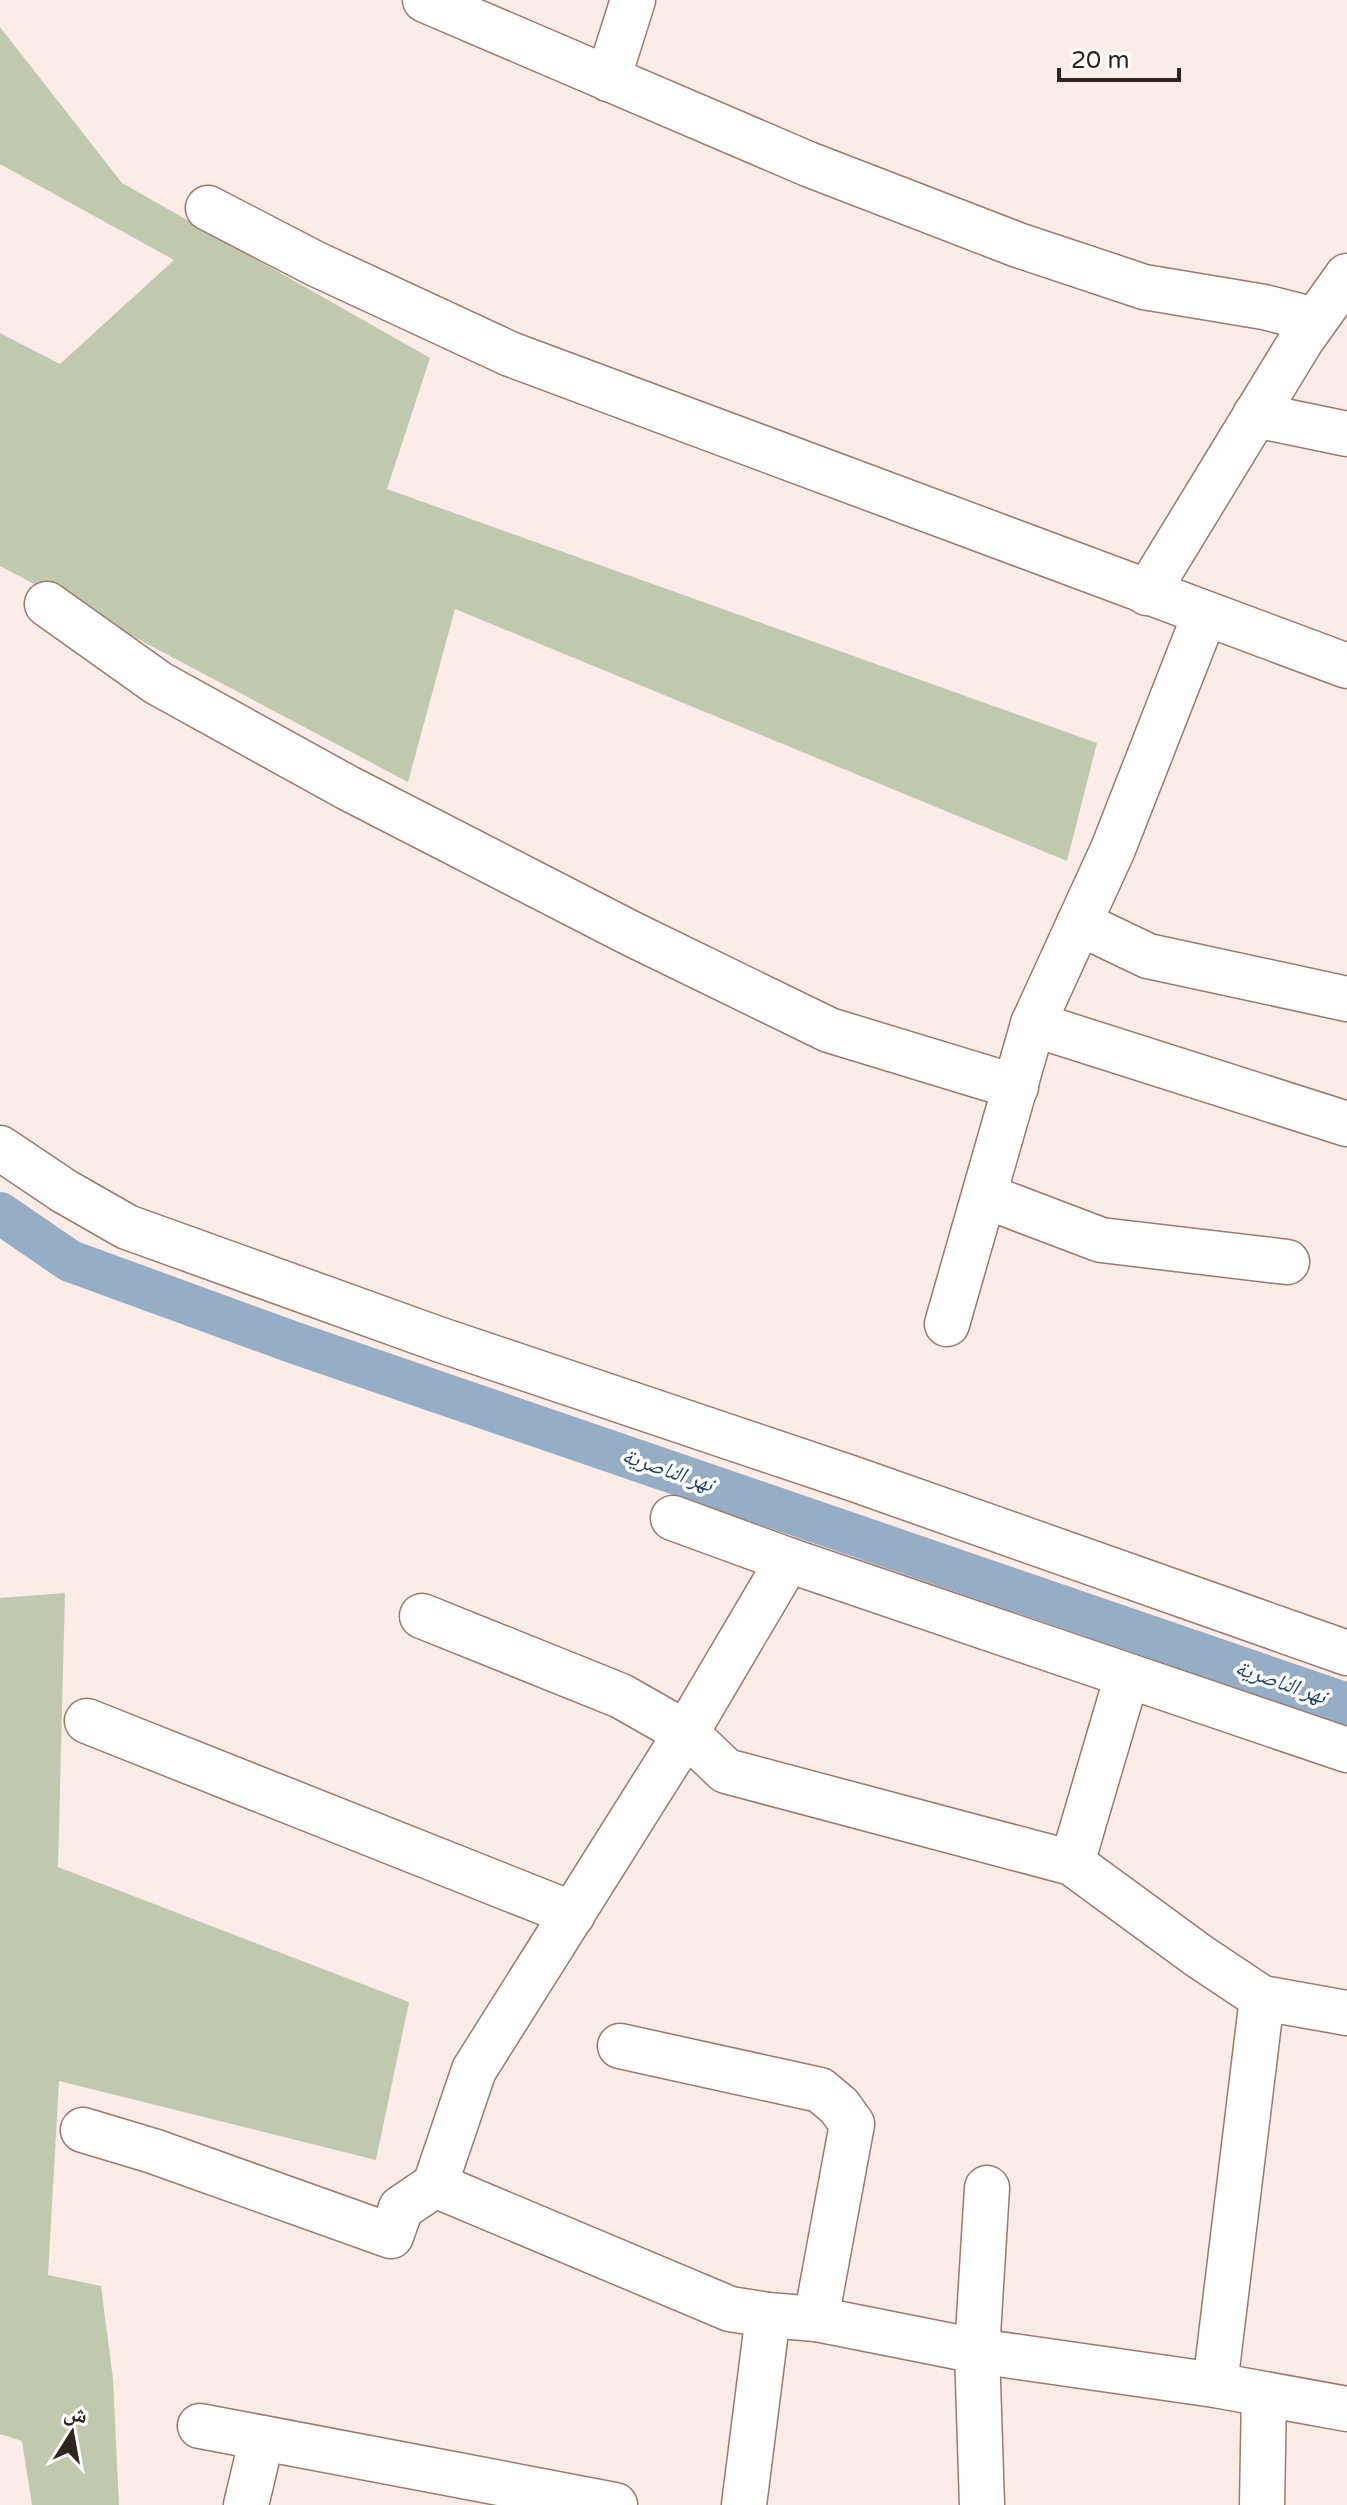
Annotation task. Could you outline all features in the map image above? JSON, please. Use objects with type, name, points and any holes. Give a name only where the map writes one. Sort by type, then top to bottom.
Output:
[{"type":"street","points":[[425,0],[808,164],[1018,245],[1144,287],[1264,307],[1315,320]]},
{"type":"street","points":[[608,79],[633,0]]},
{"type":"street","points":[[208,208],[316,264],[510,354],[1347,666]]},
{"type":"street","points":[[1147,593],[1255,415],[1347,276]]},
{"type":"street","points":[[1255,415],[1347,434]]},
{"type":"street","points":[[47,604],[158,683],[348,788],[632,934],[829,1030],[1016,1087]]},
{"type":"street","points":[[947,1324],[1033,1024],[1113,849],[1205,614]]},
{"type":"street","points":[[1079,923],[1148,956],[1347,999]]},
{"type":"street","points":[[1033,1024],[1347,1124]]},
{"type":"street","points":[[0,1148],[64,1191],[127,1227],[438,1339],[884,1489],[1347,1653]]},
{"type":"street","points":[[985,1196],[1101,1240],[1287,1262]]},
{"type":"street","points":[[673,1518],[1347,1750]]},
{"type":"street","points":[[83,2130],[153,2151],[391,2236],[401,2208],[435,2185],[474,2070],[686,1733],[788,1560]]},
{"type":"street","points":[[422,1616],[621,1696],[686,1733],[726,1771],[1072,1863],[1262,1998],[1347,2013]]},
{"type":"street","points":[[1072,1863],[1127,1676]]},
{"type":"street","points":[[87,1721],[573,1914]]},
{"type":"street","points":[[1215,2385],[1262,1998]]},
{"type":"street","points":[[620,2046],[820,2090],[839,2106],[852,2124],[816,2319]]},
{"type":"street","points":[[435,2185],[730,2309],[816,2319],[977,2351],[1215,2385],[1347,2409]]},
{"type":"street","points":[[982,2505],[977,2351],[987,2188]]},
{"type":"street","points":[[747,2504],[768,2315]]},
{"type":"street","points":[[1262,2505],[1264,2395]]},
{"type":"street","points":[[200,2426],[612,2505]]},
{"type":"street","points":[[246,2505],[262,2438]]},
{"type":"green space","points":[[0,27],[122,183],[430,358],[387,489],[1097,743],[1067,861],[455,609],[408,782],[0,566],[0,333],[60,364],[174,260],[0,164]]},
{"type":"green space","points":[[65,1593],[58,1867],[409,2002],[376,2160],[59,2081],[48,2275],[101,2286],[113,2379],[119,2505],[32,2505],[22,2441],[0,2434],[0,1598]]},
{"type":"waterway","name":"نهر الناصرية","points":[[0,1213],[70,1261],[295,1343],[1347,1704]]}]
